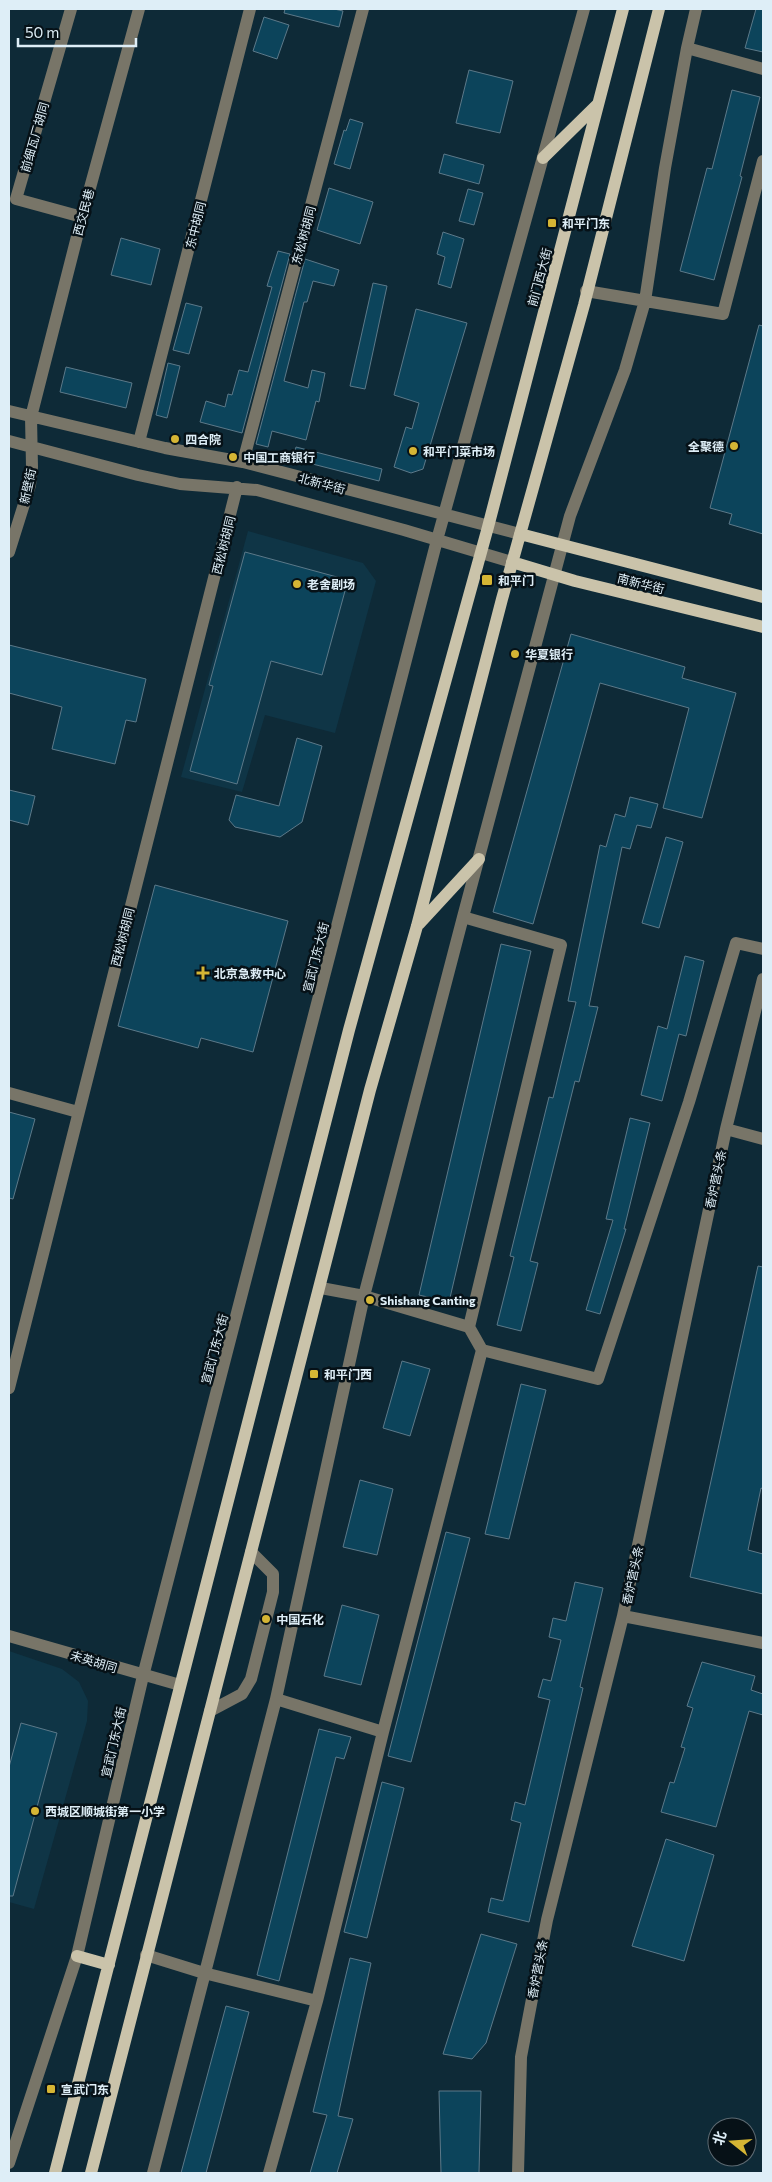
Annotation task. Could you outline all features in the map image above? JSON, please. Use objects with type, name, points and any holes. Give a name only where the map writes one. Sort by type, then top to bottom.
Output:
[{"type":"main road","name":"前门西大街","points":[[481,553],[623,9]]},
{"type":"main road","points":[[93,2169],[146,1955],[252,1552],[370,1090],[417,926],[659,9]]},
{"type":"main road","points":[[542,158],[598,104]]},
{"type":"main road","name":"南新华街","points":[[520,534],[763,597]]},
{"type":"main road","points":[[55,2173],[349,1030],[481,553]]},
{"type":"main road","name":"南新华街","points":[[512,562],[555,575],[763,627]]},
{"type":"main road","points":[[417,926],[479,858]]},
{"type":"main road","points":[[77,1956],[109,1965]]},
{"type":"street","name":"前细瓦厂胡同","points":[[71,9],[16,199],[82,216]]},
{"type":"street","name":"西交民巷","points":[[31,417],[82,216],[139,9]]},
{"type":"street","name":"东中胡同","points":[[139,442],[250,9]]},
{"type":"street","name":"东松树胡同","points":[[243,462],[363,9]]},
{"type":"street","points":[[437,540],[584,9]]},
{"type":"street","points":[[153,2173],[276,1699],[364,1296],[463,917],[570,516],[625,370],[645,301],[687,48],[696,9]]},
{"type":"street","points":[[687,48],[763,69]]},
{"type":"street","points":[[586,291],[723,314],[763,161]]},
{"type":"street","name":"北新华街","points":[[9,412],[139,442],[243,462],[444,516],[520,534]]},
{"type":"street","name":"新壁街","points":[[9,552],[30,485],[32,467],[31,417]]},
{"type":"street","name":"北新华街","points":[[9,441],[138,475],[180,484],[257,490],[512,562]]},
{"type":"street","name":"西松树胡同","points":[[9,1388],[237,487]]},
{"type":"street","name":"宣武门东大街","points":[[9,2163],[77,1956],[143,1676],[437,540]]},
{"type":"street","points":[[268,2173],[317,2001],[383,1732],[482,1350],[469,1327],[561,945],[463,917]]},
{"type":"street","points":[[482,1350],[598,1379],[689,1102],[736,944],[763,949]]},
{"type":"street","name":"香炉营头条","points":[[518,2173],[521,2056],[547,1920],[623,1616],[726,1129],[763,979]]},
{"type":"street","points":[[9,1092],[78,1112]]},
{"type":"street","points":[[726,1129],[763,1139]]},
{"type":"street","points":[[320,1288],[364,1296],[469,1327]]},
{"type":"street","points":[[210,1711],[242,1694],[251,1679],[273,1592],[273,1574],[252,1552]]},
{"type":"street","points":[[623,1616],[763,1643]]},
{"type":"street","name":"未英胡同","points":[[9,1636],[143,1676],[180,1685]]},
{"type":"street","points":[[276,1699],[383,1732]]},
{"type":"street","points":[[146,1955],[204,1973],[317,2001]]},
{"type":"shaded area","points":[[248,531],[363,563],[376,581],[335,733],[265,715],[242,792],[181,777]]},
{"type":"shaded area","name":"西城区顺城街第一小学","points":[[9,1651],[62,1669],[79,1682],[88,1701],[87,1721],[34,1909],[9,1902]]},
{"type":"building","points":[[285,9],[334,9],[343,11],[339,27],[284,13]]},
{"type":"building","points":[[756,9],[763,9],[763,52],[745,48]]},
{"type":"building","points":[[264,17],[289,25],[277,59],[253,51]]},
{"type":"building","points":[[469,70],[513,81],[500,133],[456,123]]},
{"type":"building","points":[[732,90],[760,97],[740,176],[742,177],[714,280],[680,271],[707,168],[712,169]]},
{"type":"building","points":[[350,119],[363,123],[350,169],[334,164],[344,130],[346,131]]},
{"type":"building","points":[[444,154],[484,165],[479,184],[439,173]]},
{"type":"building","points":[[329,188],[373,202],[360,244],[317,230]]},
{"type":"building","points":[[468,189],[483,193],[474,225],[459,221]]},
{"type":"building","points":[[443,232],[464,239],[451,288],[438,284],[445,257],[437,254]]},
{"type":"building","points":[[121,238],[160,249],[151,285],[111,275]]},
{"type":"building","points":[[278,251],[290,254],[242,433],[200,422],[206,401],[225,407],[228,394],[232,395],[239,370],[248,372],[272,287],[267,286]]},
{"type":"building","points":[[305,259],[339,270],[334,286],[313,281],[307,302],[304,302],[284,381],[308,388],[312,370],[325,373],[319,402],[316,401],[306,440],[272,431],[268,447],[256,444]]},
{"type":"building","points":[[373,283],[387,286],[365,389],[350,386]]},
{"type":"building","points":[[186,303],[202,307],[189,354],[173,350]]},
{"type":"building","points":[[416,309],[467,323],[423,469],[411,473],[394,467],[406,427],[412,429],[419,403],[394,395]]},
{"type":"building","points":[[759,325],[763,326],[763,534],[729,524],[732,514],[710,508]]},
{"type":"building","points":[[168,363],[180,366],[167,418],[156,415]]},
{"type":"building","points":[[66,367],[132,383],[126,408],[60,392]]},
{"type":"building","points":[[296,447],[382,469],[379,481],[293,459]]},
{"type":"building","points":[[245,552],[348,580],[322,675],[271,661],[237,784],[190,771],[213,686],[209,685]]},
{"type":"building","points":[[571,634],[685,667],[682,678],[736,693],[702,818],[663,808],[689,708],[600,683],[533,924],[493,912]]},
{"type":"building","points":[[9,645],[146,679],[136,722],[126,720],[115,764],[52,749],[62,707],[9,693]]},
{"type":"building","points":[[297,738],[322,746],[302,822],[280,837],[235,827],[229,820],[236,795],[279,806]]},
{"type":"building","points":[[9,790],[35,796],[28,825],[9,820]]},
{"type":"building","points":[[630,797],[658,804],[651,828],[637,825],[630,849],[622,847],[589,1006],[598,1007],[579,1082],[575,1081],[530,1261],[538,1263],[521,1331],[497,1325],[514,1257],[510,1256],[549,1097],[553,1098],[576,1002],[568,1001],[600,845],[606,847],[615,814],[625,817]]},
{"type":"building","points":[[666,837],[683,842],[659,928],[642,923]]},
{"type":"building","name":"北京急救中心","points":[[155,885],[288,921],[253,1052],[201,1038],[198,1048],[118,1026]]},
{"type":"building","points":[[501,944],[531,951],[449,1302],[419,1295]]},
{"type":"building","points":[[685,956],[704,961],[686,1036],[679,1034],[662,1101],[641,1095],[658,1026],[667,1029]]},
{"type":"building","points":[[9,1112],[35,1119],[13,1199],[9,1198]]},
{"type":"building","points":[[630,1118],[650,1123],[624,1229],[626,1229],[600,1314],[586,1310],[613,1220],[606,1219]]},
{"type":"building","points":[[758,1266],[763,1267],[763,1489],[761,1488],[748,1550],[763,1554],[763,1594],[690,1577]]},
{"type":"building","points":[[402,1361],[430,1369],[410,1436],[383,1428]]},
{"type":"building","points":[[521,1384],[546,1390],[509,1539],[485,1534]]},
{"type":"building","points":[[360,1480],[393,1489],[377,1555],[343,1547]]},
{"type":"building","points":[[446,1532],[470,1538],[411,1762],[388,1756]]},
{"type":"building","points":[[575,1582],[603,1588],[580,1687],[583,1688],[529,1922],[488,1912],[491,1898],[503,1901],[521,1823],[511,1820],[515,1802],[525,1805],[550,1700],[538,1697],[543,1679],[551,1681],[561,1640],[549,1637],[553,1618],[566,1621]]},
{"type":"building","points":[[342,1605],[379,1615],[361,1685],[324,1676]]},
{"type":"building","points":[[702,1662],[755,1676],[751,1690],[763,1694],[763,1715],[749,1711],[716,1827],[661,1812],[670,1782],[674,1783],[685,1748],[681,1747],[693,1708],[687,1706]]},
{"type":"building","points":[[21,1723],[57,1733],[13,1896],[9,1896],[9,1767]]},
{"type":"building","points":[[319,1729],[351,1737],[344,1759],[336,1757],[279,1981],[257,1975]]},
{"type":"building","points":[[382,1782],[404,1788],[367,1938],[344,1932]]},
{"type":"building","points":[[666,1839],[714,1855],[684,1961],[632,1946]]},
{"type":"building","points":[[481,1934],[517,1944],[486,2043],[472,2059],[443,2054]]},
{"type":"building","points":[[350,1958],[371,1963],[338,2116],[353,2119],[337,2173],[310,2173],[327,2115],[313,2112]]},
{"type":"building","points":[[226,2006],[249,2012],[206,2173],[181,2173]]},
{"type":"building","points":[[439,2091],[481,2091],[479,2173],[441,2173]]},
{"type":"place","name":"和平门东","points":[[552,223]]},
{"type":"place","name":"四合院","points":[[175,439]]},
{"type":"place","name":"全聚德","points":[[734,446]]},
{"type":"place","name":"和平门菜市场","points":[[413,451]]},
{"type":"place","name":"中国工商银行","points":[[233,457]]},
{"type":"place","name":"和平门","points":[[487,580]]},
{"type":"place","name":"老舍剧场","points":[[297,584]]},
{"type":"place","name":"华夏银行","points":[[515,654]]},
{"type":"place","name":"北京急救中心","points":[[203,973]]},
{"type":"place","name":"Shishang Canting","points":[[370,1300]]},
{"type":"place","name":"和平门西","points":[[314,1374]]},
{"type":"place","name":"中国石化","points":[[266,1619]]},
{"type":"place","name":"西城区顺城街第一小学","points":[[35,1811]]},
{"type":"place","name":"宣武门东","points":[[51,2089]]}]
